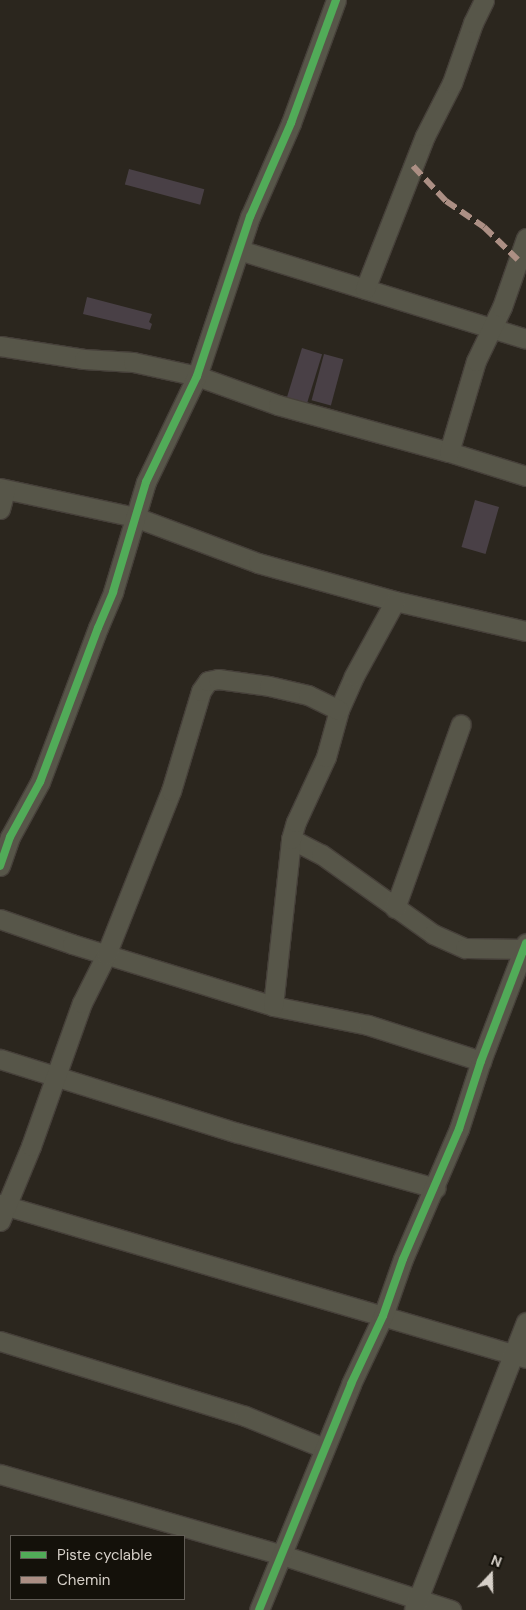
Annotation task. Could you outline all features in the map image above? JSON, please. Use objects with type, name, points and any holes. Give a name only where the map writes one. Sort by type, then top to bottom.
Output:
[{"type":"street","points":[[0,866],[10,837],[40,782],[98,628],[114,592],[146,482],[196,376],[250,217],[294,114],[336,0]]},
{"type":"street","points":[[365,289],[416,158],[452,83],[473,23],[484,0]]},
{"type":"street","points":[[449,452],[476,362],[492,329],[526,238]]},
{"type":"street","points":[[239,250],[526,339]]},
{"type":"street","points":[[0,346],[84,359],[133,362],[196,376],[278,405],[449,452],[526,476]]},
{"type":"street","points":[[0,509],[3,489],[136,518],[258,563],[395,601],[526,631]]},
{"type":"street","points":[[273,1006],[290,839],[326,757],[339,710],[354,676],[395,601]]},
{"type":"street","points":[[339,710],[308,695],[269,686],[218,679],[208,681],[201,691],[171,791],[106,954],[82,1003],[31,1146],[2,1210],[384,1316],[520,1356]]},
{"type":"street","points":[[394,908],[461,724]]},
{"type":"street","points":[[260,1610],[324,1448],[351,1384],[384,1316],[403,1259],[459,1129],[480,1060],[525,947],[465,948],[433,934],[394,908],[321,854],[290,839]]},
{"type":"street","points":[[0,919],[273,1006],[368,1025],[480,1060]]},
{"type":"street","points":[[0,1059],[238,1133],[435,1188]]},
{"type":"street","points":[[416,1604],[520,1356],[526,1322]]},
{"type":"street","points":[[0,1341],[245,1416],[324,1448]]},
{"type":"street","points":[[0,1474],[282,1555],[416,1604],[451,1610]]},
{"type":"building","points":[[129,169],[204,189],[200,205],[125,184]]},
{"type":"building","points":[[87,297],[152,314],[149,322],[152,324],[150,330],[83,314]]},
{"type":"building","points":[[302,348],[322,354],[305,410],[285,403]]},
{"type":"building","points":[[324,354],[343,359],[331,406],[312,400]]},
{"type":"building","points":[[475,500],[499,507],[486,554],[461,547]]},
{"type":"marked path","points":[[413,166],[446,201],[484,227],[518,260]]},
{"type":"cycle path","points":[[0,866],[10,837],[40,782],[113,592],[146,482],[197,376],[250,217],[291,123],[336,0]]},
{"type":"cycle path","points":[[259,1610],[351,1384],[383,1316],[403,1259],[459,1129],[481,1061],[526,943]]}]
